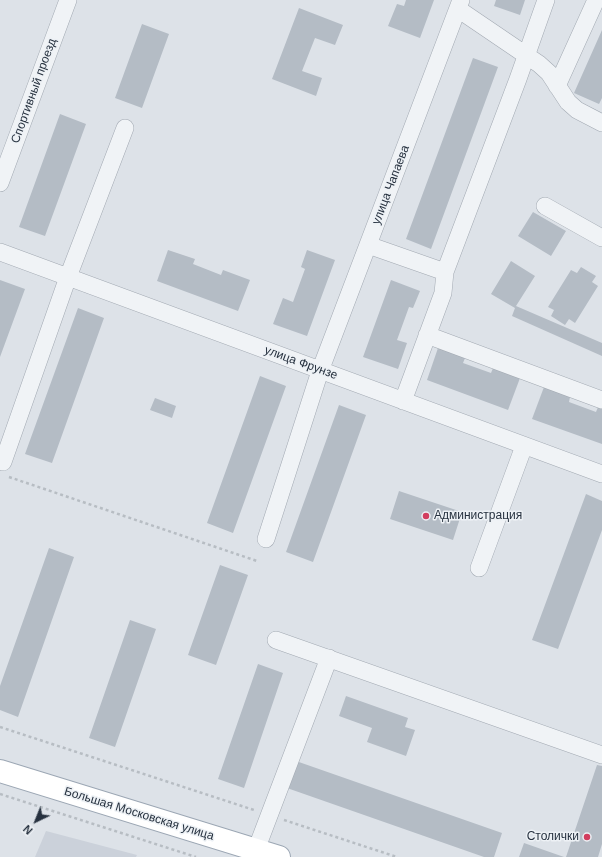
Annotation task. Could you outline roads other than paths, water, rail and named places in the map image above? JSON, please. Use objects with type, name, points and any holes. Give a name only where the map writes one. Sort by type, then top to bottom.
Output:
[{"type":"main road","name":"Большая Московская улица","points":[[0,771],[279,857]]},
{"type":"street","name":"Спортивный проезд","points":[[0,183],[68,0]]},
{"type":"street","points":[[403,401],[443,293],[445,272],[546,0]]},
{"type":"street","points":[[557,86],[596,0]]},
{"type":"street","points":[[459,4],[539,64],[549,73],[568,102],[578,110],[602,124]]},
{"type":"street","name":"улица Чапаева","points":[[266,539],[320,371],[459,4]]},
{"type":"street","points":[[5,469],[68,277],[125,128]]},
{"type":"street","points":[[545,206],[600,232]]},
{"type":"street","points":[[368,245],[445,272]]},
{"type":"street","name":"улица Фрунзе","points":[[0,252],[602,474]]},
{"type":"street","points":[[427,335],[602,400]]},
{"type":"street","points":[[479,568],[524,446]]},
{"type":"street","points":[[276,640],[602,755]]},
{"type":"street","points":[[256,850],[330,658]]},
{"type":"place","name":"Администрация","points":[[426,516]]},
{"type":"place","name":"Столички","points":[[587,837]]}]
